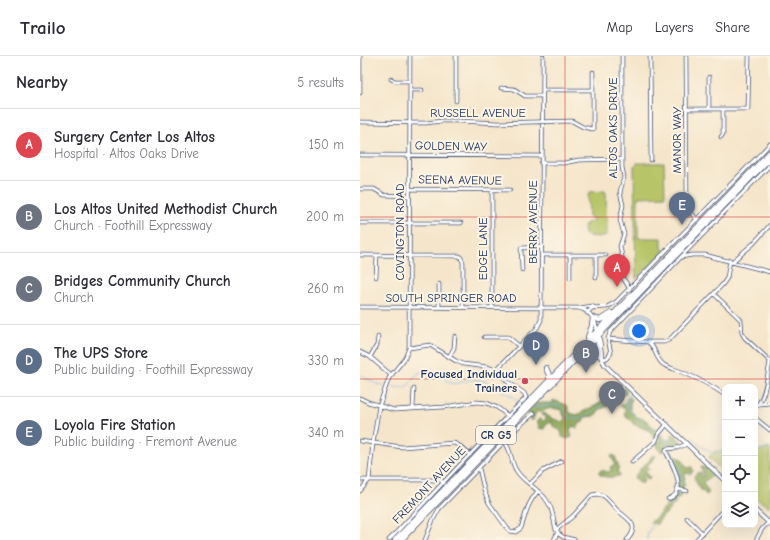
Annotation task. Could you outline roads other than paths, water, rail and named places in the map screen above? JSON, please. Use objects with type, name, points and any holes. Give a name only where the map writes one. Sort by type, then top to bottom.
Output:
[{"type":"highway","name":"CR G5","points":[[597,334],[618,309],[770,152]]},
{"type":"highway","name":"CR G5","points":[[395,540],[559,370],[597,334],[770,158]]},
{"type":"highway","points":[[601,357],[593,346],[586,344],[591,331],[593,318],[600,320],[618,309]]},
{"type":"highway","name":"CR G5","points":[[400,540],[586,344]]},
{"type":"highway","points":[[548,382],[549,375],[546,368],[552,371],[559,370]]},
{"type":"main road","points":[[597,334],[601,357],[607,366],[722,478]]},
{"type":"main road","points":[[758,513],[769,523]]},
{"type":"street","points":[[360,56],[360,93]]},
{"type":"street","name":"COVINGTON ROAD","points":[[369,480],[379,406],[387,382],[405,358],[409,348],[410,56]]},
{"type":"street","points":[[456,56],[456,101]]},
{"type":"street","name":"BERRY AVENUE","points":[[496,370],[541,322],[542,56]]},
{"type":"street","name":"ALTOS OAKS DRIVE","points":[[622,56],[622,159],[624,177],[620,192],[623,205],[620,220],[624,234],[620,246],[623,262],[621,275],[630,289]]},
{"type":"street","points":[[650,56],[651,160]]},
{"type":"street","name":"MANOR WAY","points":[[686,56],[687,201],[690,211],[697,220]]},
{"type":"street","points":[[686,109],[748,109],[749,56]]},
{"type":"street","points":[[542,90],[593,90],[593,72]]},
{"type":"street","points":[[708,109],[709,78]]},
{"type":"street","points":[[391,79],[395,81],[410,81]]},
{"type":"street","points":[[501,88],[514,89],[525,96],[542,96]]},
{"type":"street","points":[[410,90],[422,90]]},
{"type":"street","name":"RUSSELL AVENUE","points":[[360,122],[572,121],[590,130],[593,129],[593,90]]},
{"type":"street","points":[[721,138],[723,134],[723,109]]},
{"type":"street","points":[[587,312],[592,308],[610,306],[630,289],[770,144]]},
{"type":"street","name":"GOLDEN WAY","points":[[360,155],[541,156]]},
{"type":"street","points":[[542,163],[622,159]]},
{"type":"street","points":[[601,357],[609,355],[611,350],[608,340],[610,332],[770,165]]},
{"type":"street","name":"SEENA AVENUE","points":[[360,189],[374,189],[384,195],[410,196]]},
{"type":"street","name":"SEENA AVENUE","points":[[410,189],[510,190]]},
{"type":"street","name":"EDGE LANE","points":[[492,190],[492,307]]},
{"type":"street","points":[[360,223],[461,223]]},
{"type":"street","points":[[608,340],[648,342],[664,342],[669,340],[714,294],[727,278],[731,261],[753,244],[770,225]]},
{"type":"street","points":[[522,270],[521,248],[542,247]]},
{"type":"street","points":[[360,255],[458,256],[462,258],[463,307]]},
{"type":"street","points":[[376,277],[377,255]]},
{"type":"street","points":[[542,255],[606,255]]},
{"type":"street","points":[[570,255],[570,278]]},
{"type":"street","points":[[596,255],[596,278]]},
{"type":"street","points":[[681,257],[705,255],[770,272]]},
{"type":"street","points":[[438,307],[439,284]]},
{"type":"street","points":[[714,294],[741,320],[742,333],[745,338],[770,360],[768,376],[760,404],[770,403]]},
{"type":"street","points":[[542,303],[550,307]]},
{"type":"street","points":[[578,308],[592,306],[595,308]]},
{"type":"street","name":"SOUTH SPRINGER ROAD","points":[[360,307],[578,308],[587,312],[593,318],[597,334]]},
{"type":"street","points":[[449,357],[454,348],[455,336]]},
{"type":"street","points":[[370,357],[377,346],[378,337]]},
{"type":"street","points":[[484,337],[508,337],[519,346]]},
{"type":"street","points":[[648,342],[651,344],[657,357],[663,364],[701,380],[722,393]]},
{"type":"street","points":[[409,348],[430,345],[463,364],[487,367],[496,370]]},
{"type":"street","points":[[360,352],[370,357],[391,375]]},
{"type":"street","name":"FREMONT AVENUE","points":[[389,540],[470,454],[526,398],[521,390],[508,382],[496,370]]},
{"type":"street","points":[[414,389],[414,408]]},
{"type":"street","points":[[360,398],[379,406],[394,410],[444,407],[477,402],[498,408],[508,416]]},
{"type":"street","points":[[425,540],[439,509],[504,441],[534,413]]},
{"type":"street","points":[[758,420],[770,430]]},
{"type":"street","points":[[632,462],[656,441],[658,435],[667,424]]},
{"type":"street","points":[[360,441],[402,447],[454,443],[470,454]]},
{"type":"street","points":[[504,441],[511,451],[516,471],[521,477],[531,483],[546,499],[551,508],[557,531],[563,536],[575,540]]},
{"type":"street","points":[[668,499],[671,498],[677,489],[678,478],[666,449],[677,448],[687,444]]},
{"type":"street","points":[[531,483],[543,471],[562,461]]},
{"type":"street","points":[[479,468],[483,487],[489,503],[505,527],[510,531],[516,532],[521,528],[529,503],[538,491]]},
{"type":"street","points":[[360,480],[440,480],[444,483]]},
{"type":"street","points":[[360,491],[369,480]]},
{"type":"street","points":[[677,489],[687,491]]},
{"type":"street","points":[[554,540],[554,536],[557,531],[592,496],[602,494],[606,496],[618,511],[631,521],[633,528],[631,536],[628,540]]},
{"type":"street","points":[[696,540],[722,511]]},
{"type":"street","points":[[687,518],[702,533]]},
{"type":"street","points":[[756,540],[762,529],[769,523]]},
{"type":"waterway","points":[[388,386],[397,388],[403,387],[408,385],[419,373],[429,370],[436,372],[451,383],[459,383],[473,379],[484,381],[504,391],[520,402]]},
{"type":"waterway","points":[[360,375],[377,384],[384,385]]},
{"type":"waterway","points":[[534,407],[558,405],[564,409],[569,418],[577,419],[594,411],[615,393],[627,391]]},
{"type":"waterway","points":[[630,394],[629,400],[626,402],[635,417],[643,424],[658,432]]},
{"type":"waterway","points":[[660,434],[668,440],[678,441]]},
{"type":"waterway","points":[[688,440],[694,439],[699,445],[714,454],[722,453]]},
{"type":"waterway","points":[[664,440],[667,446]]},
{"type":"waterway","points":[[758,450],[770,448]]},
{"type":"waterway","points":[[669,450],[677,462],[682,485]]},
{"type":"waterway","points":[[672,505],[680,492]]},
{"type":"waterway","points":[[647,540],[647,535],[654,525]]},
{"type":"place","name":"Loyola Fire Station","points":[[682,225]]},
{"type":"place","name":"Surgery Center Los Altos","points":[[617,287]]},
{"type":"place","name":"The UPS Store","points":[[536,365]]},
{"type":"place","name":"Los Altos United Methodist Church","points":[[586,373]]},
{"type":"place","name":"Focused Individual Trainers","points":[[525,381]]},
{"type":"place","name":"Bridges Community Church","points":[[612,414]]}]
